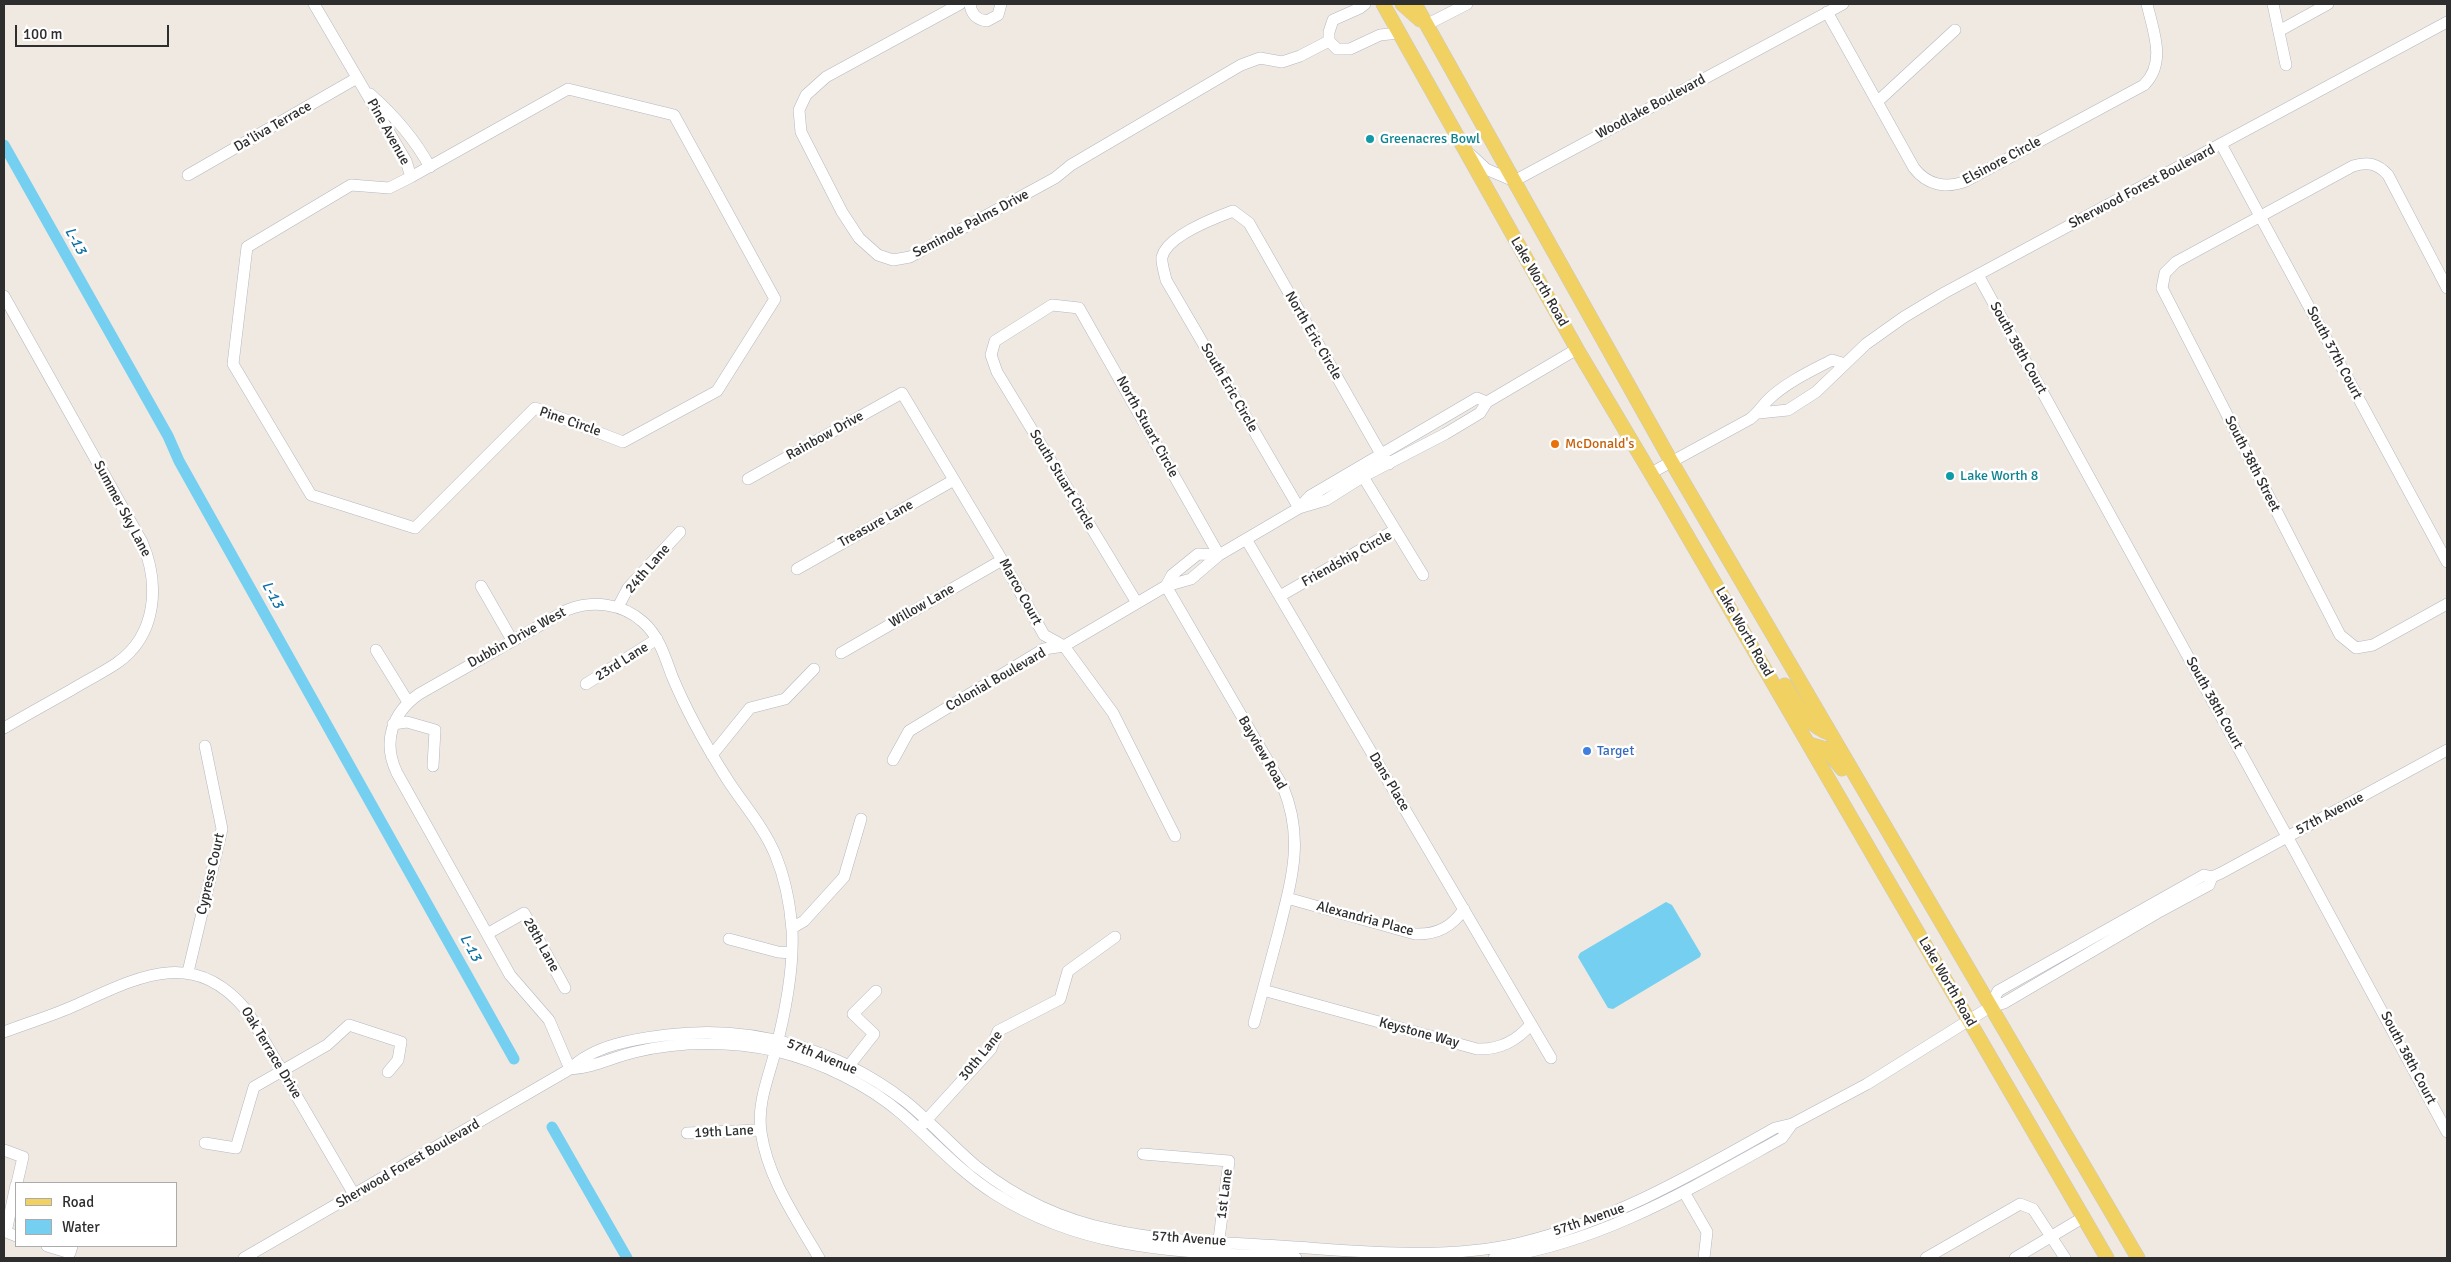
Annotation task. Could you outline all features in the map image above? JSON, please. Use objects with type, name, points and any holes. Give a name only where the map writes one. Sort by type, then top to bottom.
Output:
[{"type":"main road","name":"Lake Worth Road","points":[[1383,4],[1577,349],[1739,623],[2107,1258]]},
{"type":"main road","points":[[1402,4],[1426,25]]},
{"type":"main road","name":"Lake Worth Road","points":[[1415,4],[1672,461],[1990,1008],[2138,1258]]},
{"type":"main road","points":[[1739,623],[1760,643],[1809,722],[1818,730],[1831,734]]},
{"type":"main road","points":[[1809,744],[1826,748],[1835,758],[1873,823],[1891,837]]},
{"type":"street","name":"Pine Avenue","points":[[314,4],[406,161],[411,177]]},
{"type":"street","name":"Seminole Palms Drive","points":[[960,4],[826,77],[806,95],[798,110],[801,132],[842,212],[859,238],[878,255],[893,260],[910,257],[1055,178],[1071,165],[1241,65],[1260,58],[1282,62],[1300,56],[1329,41]]},
{"type":"street","points":[[970,4],[972,12],[976,17],[987,20],[998,15],[1001,4]]},
{"type":"street","points":[[1365,4],[1333,20],[1329,32],[1329,41],[1337,49],[1350,49],[1380,34],[1399,33]]},
{"type":"street","points":[[1426,25],[1467,4]]},
{"type":"street","name":"Woodlake Boulevard","points":[[1514,181],[1843,4]]},
{"type":"street","name":"Elsinore Circle","points":[[1827,12],[1918,173],[1937,184],[1959,184],[2144,85],[2154,72],[2158,57],[2147,4]]},
{"type":"street","points":[[2273,4],[2286,65]]},
{"type":"street","points":[[2278,31],[2328,4]]},
{"type":"street","name":"Sherwood Forest Boulevard","points":[[1651,473],[1759,413],[1788,410],[1816,392],[1866,344],[1904,317],[1978,275],[2447,22]]},
{"type":"street","points":[[1877,102],[1955,30]]},
{"type":"street","name":"Pine Avenue","points":[[360,83],[416,141],[430,167]]},
{"type":"street","name":"Da'liva Terrace","points":[[188,174],[360,83]]},
{"type":"street","name":"Pine Circle","points":[[568,89],[674,115],[775,299],[717,391],[623,442],[535,408],[415,528],[311,496],[233,364],[247,247],[351,185],[389,188],[411,177],[568,89]]},
{"type":"street","name":"South 37th Court","points":[[2220,144],[2447,562]]},
{"type":"street","points":[[1463,148],[1486,169],[1514,181]]},
{"type":"street","points":[[2260,216],[2353,166],[2361,163],[2376,165],[2388,175],[2447,288]]},
{"type":"street","name":"North Eric Circle","points":[[1163,266],[1162,258],[1170,243],[1214,218],[1233,211],[1249,223],[1381,454],[1389,464]]},
{"type":"street","name":"South 38th Street","points":[[2260,216],[2176,262],[2165,273],[2162,288],[2165,296],[2340,635],[2356,648],[2374,645],[2447,604]]},
{"type":"street","name":"South Eric Circle","points":[[1163,266],[1166,280],[1299,508]]},
{"type":"street","name":"South 38th Court","points":[[1978,275],[2288,837],[2447,1132]]},
{"type":"street","name":"Summer Sky Lane","points":[[4,296],[142,542],[149,558],[154,584],[150,614],[145,628],[133,647],[123,658],[4,728]]},
{"type":"street","name":"North Stuart Circle","points":[[991,355],[995,341],[1052,306],[1080,308],[1219,555]]},
{"type":"street","points":[[1361,472],[1389,464],[1480,413],[1487,402],[1577,349]]},
{"type":"street","name":"South Stuart Circle","points":[[991,355],[997,372],[1138,603]]},
{"type":"street","name":"Sherwood Forest Boulevard","points":[[1759,413],[1768,400],[1815,368],[1832,360],[1845,364]]},
{"type":"street","name":"Rainbow Drive","points":[[748,479],[902,393]]},
{"type":"street","name":"Marco Court","points":[[902,393],[1002,560],[1044,635],[1064,646],[1113,713],[1175,836]]},
{"type":"street","points":[[1361,472],[1381,454],[1477,398],[1487,402]]},
{"type":"street","points":[[1361,472],[1396,530]]},
{"type":"street","name":"Colonial Boulevard","points":[[893,760],[909,731],[1044,649],[1064,646],[1166,586],[1172,575],[1198,554],[1219,555],[1299,508],[1326,500],[1361,472]]},
{"type":"street","name":"Treasure Lane","points":[[797,569],[954,480]]},
{"type":"street","name":"Friendship Circle","points":[[1280,596],[1396,530],[1423,575]]},
{"type":"street","name":"24th Lane","points":[[618,607],[628,588],[680,532]]},
{"type":"street","name":"Dans Place","points":[[1246,540],[1531,1024]]},
{"type":"street","name":"Willow Lane","points":[[841,653],[1002,560]]},
{"type":"street","points":[[481,586],[512,640]]},
{"type":"street","name":"Bayview Road","points":[[1166,586],[1286,794],[1293,821],[1295,856],[1287,898],[1254,1023]]},
{"type":"street","name":"Dubbin Drive West","points":[[570,1069],[549,1020],[515,982],[393,766],[389,744],[393,724],[408,702],[512,640],[574,607],[590,604],[618,607],[642,621],[657,639],[680,694],[712,755],[759,825],[775,855],[790,903],[792,953],[776,1045],[762,1100],[761,1130],[764,1147],[775,1179],[819,1258]]},
{"type":"street","name":"23rd Lane","points":[[586,684],[657,639]]},
{"type":"street","points":[[376,650],[408,702]]},
{"type":"street","points":[[712,755],[750,708],[785,699],[814,669]]},
{"type":"street","points":[[393,724],[407,722],[435,730],[433,766]]},
{"type":"street","name":"Cypress Court","points":[[188,972],[222,829],[205,746]]},
{"type":"street","name":"57th Avenue","points":[[1216,1251],[1454,1252],[1519,1243],[1584,1224],[1625,1208],[1679,1182],[1775,1128],[1792,1124],[1867,1084],[1990,1008],[1998,991],[2015,980],[2204,875],[2212,877],[2447,750]]},
{"type":"street","points":[[792,928],[804,922],[844,878],[861,819]]},
{"type":"street","name":"Alexandria Place","points":[[1287,898],[1415,934],[1431,934],[1446,928],[1464,909]]},
{"type":"street","name":"28th Lane","points":[[487,934],[524,913],[565,988]]},
{"type":"street","name":"30th Lane","points":[[922,1125],[991,1049],[998,1032],[1060,999],[1068,971],[1115,937]]},
{"type":"street","points":[[729,940],[778,952],[792,953]]},
{"type":"street","name":"Oak Terrace Drive","points":[[4,1032],[74,1006],[142,976],[164,972],[188,972],[214,982],[238,999],[247,1011],[355,1196]]},
{"type":"street","name":"Keystone Way","points":[[1263,990],[1477,1049],[1506,1045],[1519,1037],[1531,1024]]},
{"type":"street","points":[[845,1071],[874,1034],[853,1014],[876,991]]},
{"type":"street","points":[[1531,1024],[1551,1058]]},
{"type":"street","points":[[205,1143],[236,1148],[254,1087],[327,1046],[349,1025],[401,1042],[398,1060],[388,1072]]},
{"type":"street","name":"57th Avenue","points":[[570,1069],[586,1068],[641,1051],[684,1044],[776,1045],[813,1062],[845,1071],[876,1095],[922,1125],[986,1188],[1017,1208],[1049,1223],[1110,1242],[1138,1247],[1296,1258]]},
{"type":"street","name":"Sherwood Forest Boulevard","points":[[244,1258],[355,1196],[570,1069]]},
{"type":"street","name":"57th Avenue","points":[[1494,1258],[1523,1256],[1588,1236],[1636,1216],[1782,1138],[1792,1124]]},
{"type":"street","name":"19th Lane","points":[[687,1134],[761,1130]]},
{"type":"street","points":[[4,1150],[23,1157],[17,1182]]},
{"type":"street","name":"1st Lane","points":[[1143,1154],[1229,1161],[1216,1251]]},
{"type":"street","points":[[1684,1192],[1707,1232],[1704,1258]]},
{"type":"street","points":[[15,1201],[6,1232],[15,1236]]},
{"type":"street","points":[[1926,1258],[2020,1204],[2033,1209],[2052,1236],[2064,1258]]},
{"type":"street","points":[[2015,1258],[2084,1217]]},
{"type":"street","points":[[50,1247],[70,1253],[72,1247]]},
{"type":"water","points":[[1666,902],[1672,905],[1701,954],[1700,957],[1613,1009],[1608,1008],[1578,957],[1580,953]]},
{"type":"waterway","name":"L-13","points":[[4,145],[514,1059]]},
{"type":"waterway","name":"L-13","points":[[552,1127],[627,1258]]},
{"type":"place","name":"Greenacres Bowl","points":[[1370,139]]},
{"type":"place","name":"McDonald's","points":[[1555,444]]},
{"type":"place","name":"Lake Worth 8","points":[[1950,476]]},
{"type":"place","name":"Target","points":[[1587,751]]}]
